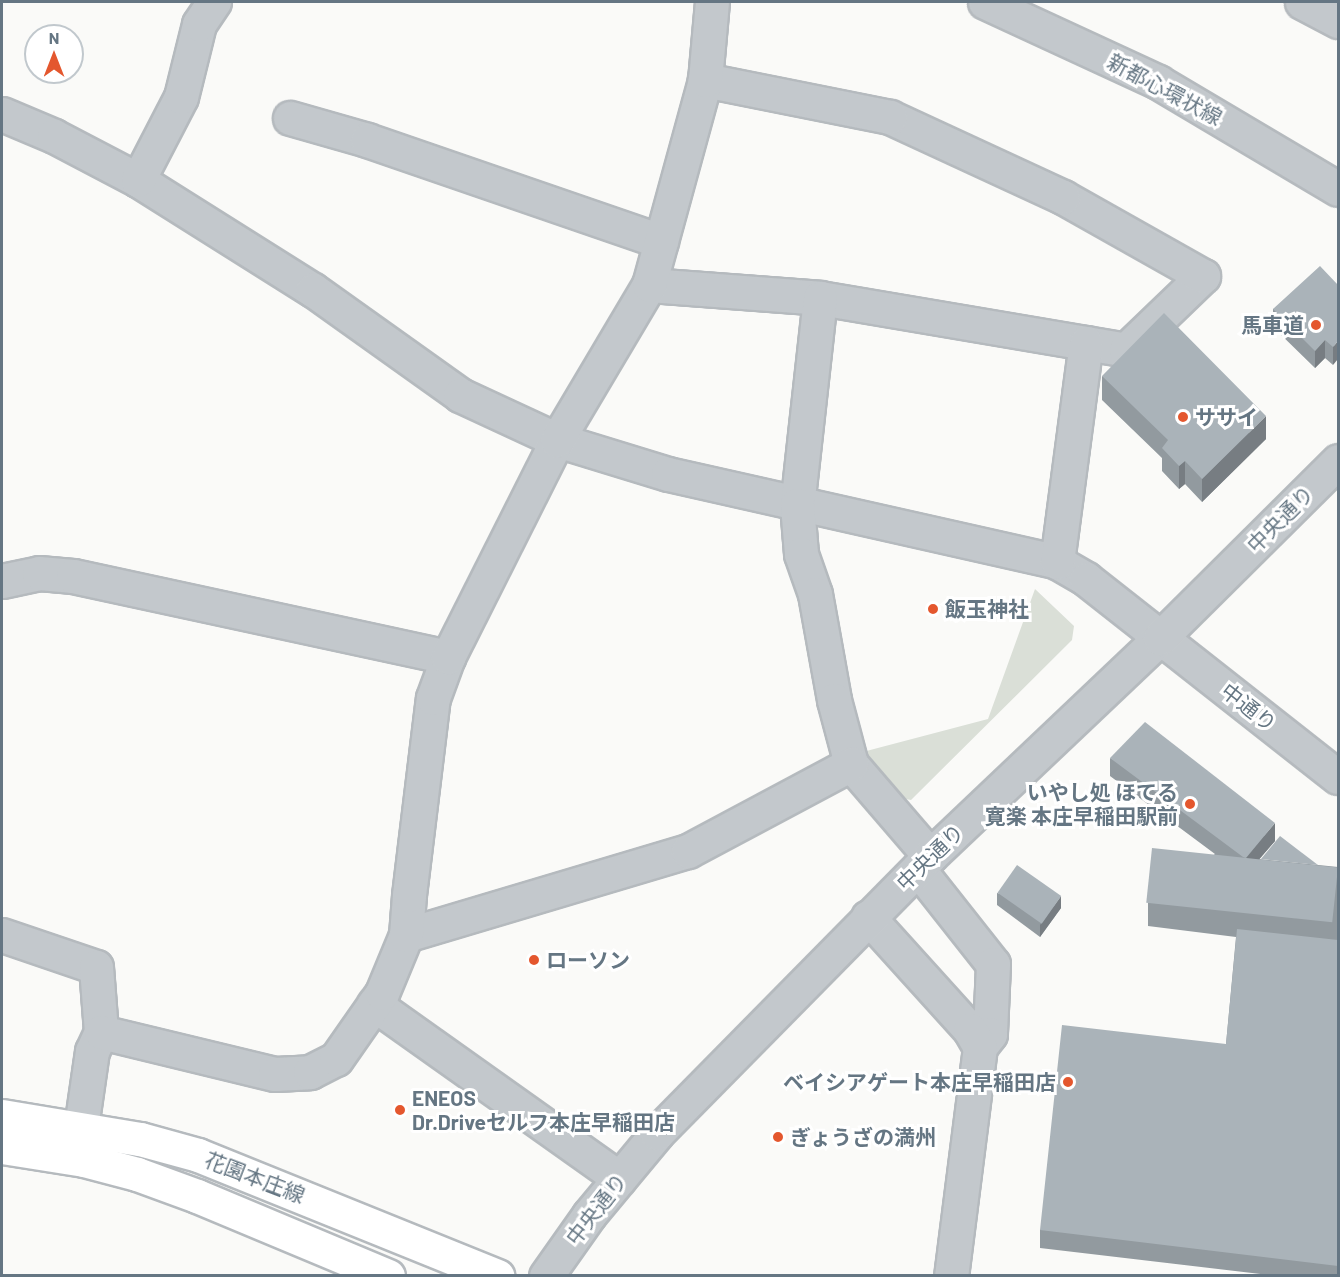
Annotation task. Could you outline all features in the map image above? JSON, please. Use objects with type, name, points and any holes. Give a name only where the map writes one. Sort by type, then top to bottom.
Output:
[{"type":"main road","name":"花園本庄線","points":[[2,1116],[81,1127],[140,1139],[198,1155],[498,1275]]},
{"type":"main road","name":"花園本庄線","points":[[2,1147],[84,1160],[137,1174],[218,1204],[388,1275]]},
{"type":"street","points":[[138,180],[181,97],[200,24],[214,2]]},
{"type":"street","points":[[101,1032],[275,1074],[310,1072],[336,1059],[382,993],[406,934],[408,894],[433,698],[448,657],[557,440],[649,285],[705,80],[712,2]]},
{"type":"street","name":"新都心環状線","points":[[985,2],[1042,12],[1338,189]]},
{"type":"street","points":[[1302,2],[1338,21]]},
{"type":"street","points":[[649,285],[820,298],[1126,350],[1203,276],[1063,197],[890,117],[705,80]]},
{"type":"street","name":"中通り","points":[[2,114],[54,136],[138,180],[313,290],[460,394],[557,440],[668,474],[1057,562],[1086,579],[1338,777]]},
{"type":"street","points":[[290,118],[367,140],[661,241]]},
{"type":"street","points":[[820,298],[797,505],[801,554],[815,594],[834,700],[851,764],[924,863],[993,964],[990,1034],[980,1047],[951,1275]]},
{"type":"street","points":[[1057,562],[1086,343]]},
{"type":"street","name":"中央通り","points":[[546,1275],[619,1178],[657,1133],[868,917],[1160,638],[1338,460]]},
{"type":"street","points":[[2,581],[39,573],[73,576],[448,657]]},
{"type":"street","points":[[406,934],[688,851],[851,764]]},
{"type":"street","points":[[868,917],[970,1030],[980,1047]]},
{"type":"street","points":[[2,935],[96,967],[101,1032],[92,1051],[81,1127]]},
{"type":"street","points":[[374,1004],[619,1178]]},
{"type":"shaded area","points":[[1035,589],[1074,626],[1072,640],[911,800],[895,797],[855,754],[988,719]]},
{"type":"building","points":[[1320,266],[1338,285],[1338,341],[1333,347],[1325,340],[1315,351],[1273,309]]},
{"type":"building","points":[[1164,313],[1266,416],[1202,479],[1185,461],[1179,466],[1162,448],[1168,440],[1102,376]]},
{"type":"building","points":[[1145,722],[1275,823],[1246,858],[1110,758]]},
{"type":"building","points":[[1280,836],[1318,865],[1261,859]]},
{"type":"building","points":[[1152,848],[1338,868],[1332,922],[1146,903]]},
{"type":"building","points":[[1017,865],[1061,896],[1042,924],[997,893]]},
{"type":"building","points":[[1237,929],[1338,940],[1338,1266],[1040,1230],[1062,1025],[1226,1044]]},
{"type":"place","name":"馬車道","points":[[1316,325]]},
{"type":"place","name":"ササイ","points":[[1183,417]]},
{"type":"place","name":"飯玉神社","points":[[933,609]]},
{"type":"place","name":"いやし処 ほてる 寛楽 本庄早稲田駅前","points":[[1190,804]]},
{"type":"place","name":"ローソン","points":[[534,960]]},
{"type":"place","name":"ベイシアゲート本庄早稲田店","points":[[1068,1082]]},
{"type":"place","name":"ENEOS Dr.Driveセルフ本庄早稲田店","points":[[400,1110]]},
{"type":"place","name":"ぎょうざの満州","points":[[778,1137]]}]
